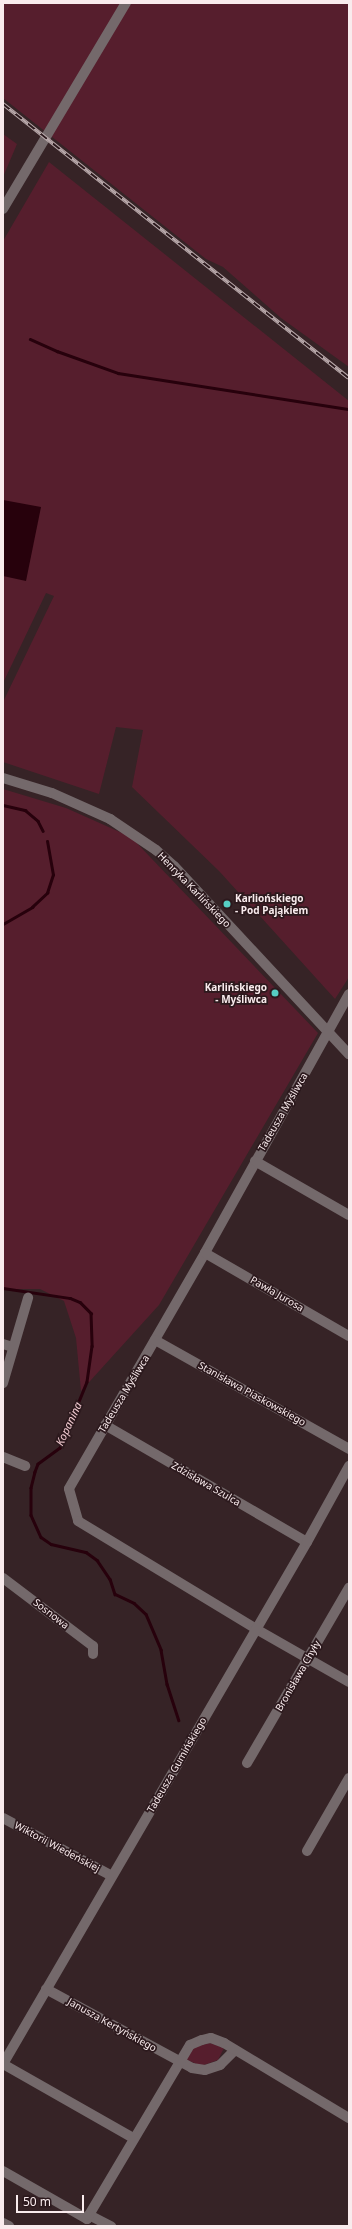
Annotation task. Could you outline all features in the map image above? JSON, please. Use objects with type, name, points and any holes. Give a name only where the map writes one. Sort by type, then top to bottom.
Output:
[{"type":"street","points":[[3,209],[126,3]]},
{"type":"street","name":"Henryka Karlińskiego","points":[[3,778],[52,793],[103,816],[156,850],[174,866],[349,1054]]},
{"type":"street","name":"Tadeusza Myśliwca","points":[[349,994],[329,1033],[255,1161],[205,1253],[69,1489],[78,1521],[256,1630],[349,1682]]},
{"type":"street","points":[[255,1161],[349,1215]]},
{"type":"street","name":"Pawła Jurosa","points":[[205,1253],[349,1336]]},
{"type":"street","points":[[3,1383],[28,1298]]},
{"type":"street","name":"Stanisława Piaskowskiego","points":[[155,1340],[349,1449]]},
{"type":"street","points":[[3,1344],[13,1347]]},
{"type":"street","name":"Zdzisława Szulca","points":[[105,1425],[307,1542]]},
{"type":"street","points":[[3,1457],[25,1466]]},
{"type":"street","name":"Tadeusza Gumińskiego","points":[[3,2064],[307,1542],[349,1466]]},
{"type":"street","name":"Sosnowa","points":[[3,1578],[93,1646],[93,1654]]},
{"type":"street","name":"Bronisława Chyły","points":[[247,1763],[349,1588]]},
{"type":"street","points":[[307,1851],[349,1778]]},
{"type":"street","name":"Wiktorii Wiedeńskiej","points":[[3,1818],[112,1876]]},
{"type":"street","name":"Janusza Kertyńskiego","points":[[46,1988],[179,2062],[205,2070],[220,2065],[235,2050]]},
{"type":"street","points":[[3,2170],[87,2219],[133,2138],[190,2045],[211,2038],[235,2050],[349,2118]]},
{"type":"street","points":[[3,2064],[133,2138]]},
{"type":"street","points":[[89,2215],[111,2226]]},
{"type":"street","points":[[3,2222],[9,2226]]},
{"type":"shaded area","points":[[3,3],[349,3],[349,367],[281,318],[223,267],[206,259],[3,98]]},
{"type":"shaded area","points":[[3,134],[17,144],[3,177]]},
{"type":"shaded area","points":[[49,162],[349,401],[349,977],[335,999],[219,871],[132,787],[143,730],[116,727],[99,794],[3,762],[3,702],[54,596],[46,593],[3,683],[3,241]]},
{"type":"shaded area","points":[[3,500],[41,507],[26,581],[3,576]]},
{"type":"shaded area","points":[[3,789],[66,808],[131,837],[318,1033],[159,1305],[81,1391],[76,1338],[64,1301],[40,1289],[3,1289]]},
{"type":"shaded area","points":[[210,2043],[224,2048],[218,2060],[201,2066],[185,2059],[194,2047]]},
{"type":"waterway","points":[[30,339],[57,351],[118,373],[349,409]]},
{"type":"waterway","name":"Kopanina","points":[[3,805],[25,810],[38,821],[43,831]]},
{"type":"waterway","name":"Kopanina","points":[[3,924],[32,907],[47,893],[53,875],[47,842]]},
{"type":"waterway","name":"Kopanina","points":[[3,1288],[70,1298],[80,1302],[91,1313],[92,1346],[87,1382],[60,1448],[38,1464],[31,1488],[31,1515],[41,1537],[51,1544],[86,1552],[97,1560],[110,1579],[115,1594],[134,1603],[146,1614],[161,1650],[167,1684],[179,1720]]},
{"type":"railway","points":[[3,104],[349,378]]},
{"type":"place","name":"Karliońskiego - Pod Pająkiem","points":[[227,904]]},
{"type":"place","name":"Karlińskiego - Myśliwca","points":[[275,993]]}]
